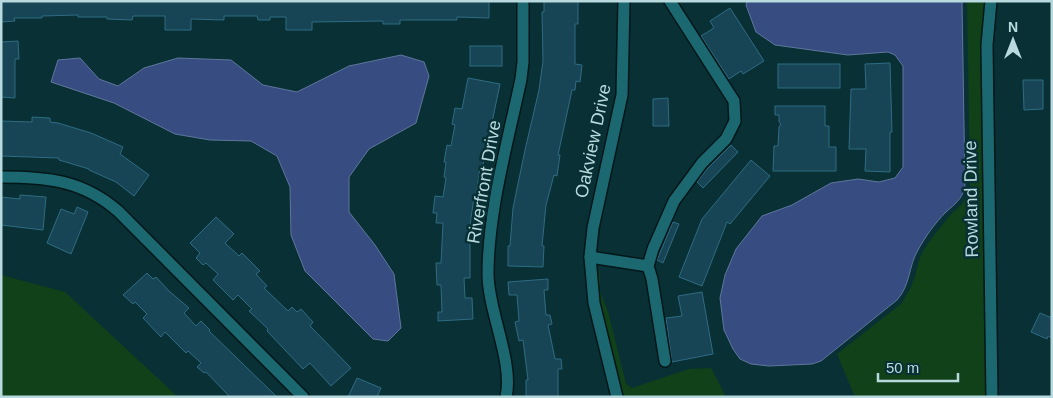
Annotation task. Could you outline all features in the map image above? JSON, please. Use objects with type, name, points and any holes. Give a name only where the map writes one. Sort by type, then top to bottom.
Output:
[{"type":"street","name":"Riverfront Drive","points":[[506,397],[507,372],[490,296],[488,276],[489,248],[494,210],[521,79],[523,62],[522,1]]},
{"type":"street","name":"Oakview Drive","points":[[618,397],[594,303],[590,257],[592,228],[622,95],[624,1]]},
{"type":"street","points":[[665,361],[652,279],[648,266],[653,249],[674,201],[702,164],[726,139],[736,115],[734,101],[670,1]]},
{"type":"street","name":"Rowland Drive","points":[[991,1],[987,55],[992,397]]},
{"type":"street","points":[[1,177],[51,179],[72,184],[106,201],[118,210],[303,397]]},
{"type":"street","points":[[590,257],[648,266]]},
{"type":"green space","points":[[967,1],[985,1],[981,45],[986,397],[855,397],[837,354],[901,304],[912,283],[919,260],[926,246],[963,202],[970,188]]},
{"type":"green space","points":[[600,267],[600,291],[608,312],[626,384],[632,388],[689,369],[711,368],[726,397],[623,397],[599,302],[597,285]]},
{"type":"green space","points":[[1,275],[65,292],[178,397],[1,397]]},
{"type":"water","points":[[747,1],[962,1],[965,188],[962,196],[930,230],[915,256],[905,288],[897,300],[821,361],[812,364],[769,366],[751,364],[740,359],[724,330],[720,298],[725,275],[736,249],[762,216],[792,205],[831,183],[858,179],[879,182],[895,178],[903,167],[903,66],[895,55],[888,52],[848,55],[775,45],[756,32],[746,5]]},
{"type":"water","points":[[401,55],[424,62],[429,76],[416,123],[369,149],[349,177],[349,212],[375,245],[394,274],[401,328],[388,341],[373,339],[305,271],[291,235],[290,187],[277,156],[251,141],[210,140],[175,134],[114,103],[51,82],[58,60],[80,58],[99,79],[118,86],[144,68],[178,58],[231,60],[263,85],[297,92],[349,66]]},
{"type":"building","points":[[1,1],[489,1],[489,18],[457,17],[457,20],[400,20],[400,24],[383,24],[383,21],[312,22],[312,30],[286,30],[286,17],[270,17],[270,20],[258,20],[257,16],[224,16],[224,20],[191,19],[191,30],[165,30],[165,16],[133,16],[132,20],[107,19],[107,17],[78,17],[78,15],[42,16],[42,18],[14,18],[15,21],[1,22]]},
{"type":"building","points":[[544,1],[578,1],[578,24],[575,24],[575,64],[582,65],[580,82],[576,81],[575,90],[572,90],[558,155],[560,155],[557,176],[554,175],[546,205],[542,246],[544,246],[543,267],[508,266],[508,246],[510,246],[513,208],[539,90],[543,61],[542,12],[544,12]]},
{"type":"building","points":[[730,8],[764,61],[743,74],[741,71],[729,79],[701,36],[714,28],[710,21]]},
{"type":"building","points":[[18,41],[19,59],[15,59],[15,98],[1,97],[1,42]]},
{"type":"building","points":[[470,46],[502,46],[502,66],[470,66]]},
{"type":"building","points":[[890,63],[892,132],[890,132],[890,172],[865,171],[866,149],[849,149],[851,89],[866,89],[865,64]]},
{"type":"building","points":[[778,64],[840,64],[840,88],[778,88]]},
{"type":"building","points":[[468,78],[500,84],[482,170],[480,169],[476,197],[474,197],[470,226],[470,278],[464,278],[465,298],[472,298],[473,319],[438,321],[438,312],[442,312],[441,285],[437,285],[436,263],[441,263],[443,223],[436,223],[437,213],[433,213],[435,196],[443,197],[446,178],[444,177],[446,162],[444,162],[447,145],[451,146],[455,125],[452,124],[455,108],[462,109]]},
{"type":"building","points":[[1023,80],[1043,80],[1043,109],[1024,110]]},
{"type":"building","points":[[668,98],[669,126],[653,126],[653,99]]},
{"type":"building","points":[[775,106],[825,106],[825,126],[829,126],[829,147],[836,147],[836,171],[773,171],[774,146],[778,146],[779,127],[781,124],[779,122],[779,115],[775,115]]},
{"type":"building","points":[[32,117],[50,118],[50,122],[91,133],[123,147],[120,154],[149,175],[134,196],[116,182],[89,169],[59,160],[59,158],[1,156],[1,121],[32,122]]},
{"type":"building","points":[[731,145],[738,152],[703,188],[697,182]]},
{"type":"building","points":[[751,160],[770,176],[730,224],[727,222],[702,286],[679,277],[702,219]]},
{"type":"building","points":[[20,195],[46,197],[43,230],[1,225],[1,197],[20,199]]},
{"type":"building","points":[[77,207],[88,212],[71,254],[47,243],[61,209],[74,214]]},
{"type":"building","points":[[216,217],[234,234],[225,243],[239,256],[242,253],[260,271],[256,274],[267,286],[264,288],[288,311],[292,307],[297,312],[301,309],[313,322],[310,326],[351,368],[331,386],[310,363],[303,369],[267,331],[268,329],[249,311],[252,309],[238,295],[233,300],[213,280],[218,274],[206,263],[203,265],[196,258],[200,253],[190,243]]},
{"type":"building","points":[[673,222],[679,224],[663,263],[657,260]]},
{"type":"building","points":[[147,273],[153,279],[156,277],[189,308],[184,313],[196,326],[201,321],[277,397],[230,397],[206,372],[204,373],[197,367],[201,363],[188,351],[186,353],[165,332],[161,337],[143,318],[147,314],[135,302],[133,304],[123,295]]},
{"type":"building","points":[[548,279],[548,290],[544,290],[546,315],[550,315],[552,324],[548,325],[555,359],[561,359],[562,369],[558,369],[558,397],[526,397],[526,380],[528,380],[523,340],[519,341],[515,322],[519,321],[517,295],[509,295],[508,282]]},
{"type":"building","points":[[702,292],[713,354],[672,362],[666,318],[682,316],[678,296]]},
{"type":"building","points":[[1040,313],[1052,318],[1052,338],[1048,336],[1047,339],[1031,332]]},
{"type":"building","points":[[357,378],[381,388],[377,397],[348,397]]}]
